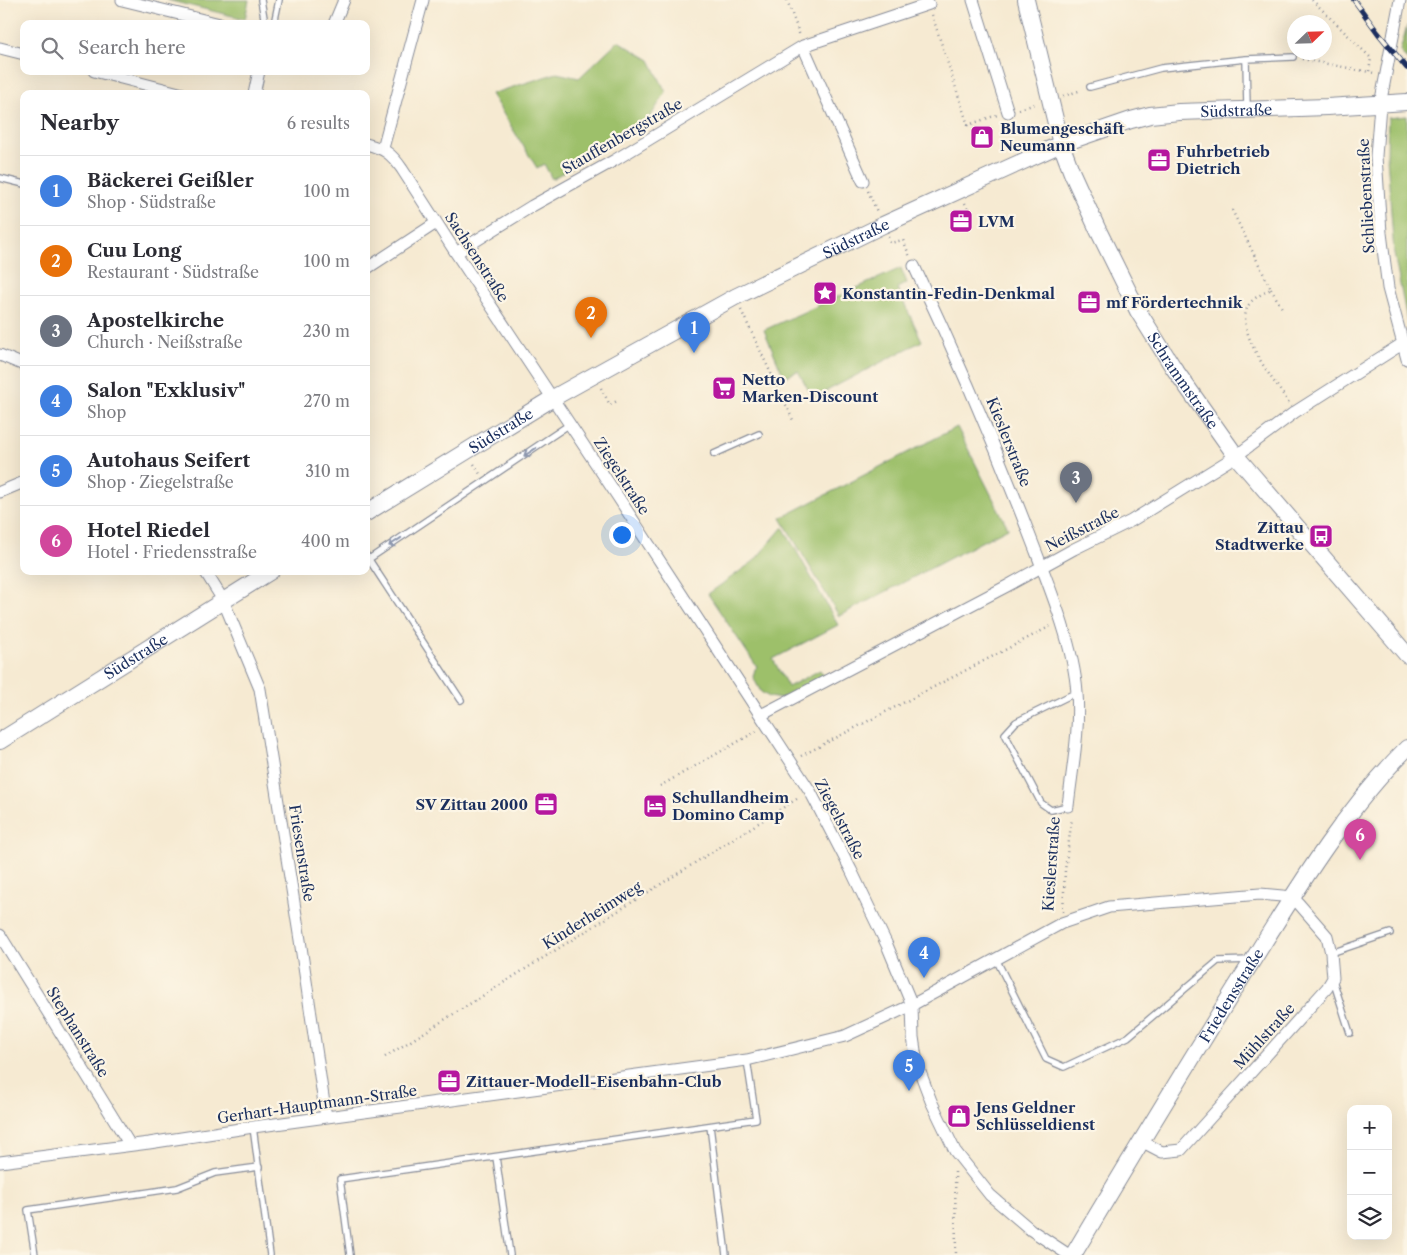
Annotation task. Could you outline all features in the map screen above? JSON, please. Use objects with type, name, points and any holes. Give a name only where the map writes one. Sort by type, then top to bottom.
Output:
[{"type":"main road","name":"Schrammstraße","points":[[1026,0],[1061,144],[1097,228],[1138,312],[1173,367],[1236,456],[1407,655]]},
{"type":"main road","name":"Südstraße","points":[[370,511],[553,398],[735,297],[883,225],[1061,144],[1150,115],[1178,112],[1393,103]]},
{"type":"main road","name":"Südstraße","points":[[0,741],[264,575]]},
{"type":"main road","name":"Friedensstraße","points":[[1074,1255],[1141,1141],[1293,898],[1353,809],[1407,748]]},
{"type":"street","points":[[122,0],[204,20]]},
{"type":"street","points":[[336,20],[344,0]]},
{"type":"street","points":[[370,145],[383,148],[423,0]]},
{"type":"street","points":[[973,0],[1008,112]]},
{"type":"street","name":"Schliebenstraße","points":[[1400,0],[1385,77],[1393,103],[1376,156],[1381,233],[1388,288],[1407,360]]},
{"type":"street","name":"Stauffenbergstraße","points":[[456,253],[532,206],[614,160],[804,46],[929,4]]},
{"type":"street","points":[[804,46],[863,181]]},
{"type":"street","points":[[0,48],[20,53]]},
{"type":"street","points":[[106,75],[146,89]]},
{"type":"street","points":[[255,90],[258,75]]},
{"type":"street","name":"Sachsenstraße","points":[[383,148],[394,157],[553,398]]},
{"type":"street","points":[[370,265],[436,222]]},
{"type":"street","name":"Kieslerstraße","points":[[914,266],[982,417],[1042,567],[1073,661],[1077,692],[1078,726],[1068,806]]},
{"type":"street","name":"Neißstraße","points":[[764,720],[1042,567],[1131,521],[1236,456],[1295,412],[1402,344]]},
{"type":"street","points":[[0,355],[20,363]]},
{"type":"street","name":"Ziegelstraße","points":[[553,398],[810,791],[859,887],[912,1005],[913,1037],[917,1064],[930,1101],[956,1151],[990,1195],[1031,1230],[1069,1255]]},
{"type":"street","points":[[0,492],[20,484]]},
{"type":"street","name":"Friesenstraße","points":[[208,575],[223,600],[260,689],[326,1117]]},
{"type":"street","name":"Gerhart-Hauptmann-Straße","points":[[0,1162],[747,1060],[845,1036],[912,1005],[1062,923],[1109,906],[1260,894],[1293,898]]},
{"type":"street","points":[[1293,898],[1327,936],[1331,953],[1333,978]]},
{"type":"street","name":"Stephanstraße","points":[[0,935],[130,1145]]},
{"type":"street","name":"Mühlstraße","points":[[1141,1141],[1162,1152],[1181,1150],[1327,988],[1333,978]]},
{"type":"lane","points":[[261,0],[264,20]]},
{"type":"lane","points":[[275,20],[278,0]]},
{"type":"lane","points":[[1090,87],[1161,68],[1246,59],[1287,57]]},
{"type":"lane","points":[[1246,59],[1247,110]]},
{"type":"lane","points":[[0,178],[20,183]]},
{"type":"lane","points":[[370,556],[570,424]]},
{"type":"lane","points":[[714,454],[759,434]]},
{"type":"lane","points":[[370,560],[461,700]]},
{"type":"lane","name":"Kieslerstraße","points":[[1068,806],[1051,810],[1041,803],[1005,734],[1016,722],[1077,692]]},
{"type":"lane","points":[[1331,953],[1390,933]]},
{"type":"lane","points":[[996,959],[1046,1059],[1064,1068],[1128,1037],[1218,961],[1253,960]]},
{"type":"lane","points":[[1333,978],[1350,1033]]},
{"type":"lane","points":[[350,1255],[340,1179],[756,1120],[747,1060]]},
{"type":"lane","points":[[710,1126],[726,1255]]},
{"type":"lane","points":[[253,1127],[270,1255]]},
{"type":"lane","points":[[496,1157],[510,1255]]},
{"type":"lane","points":[[35,1255],[28,1210],[177,1188],[215,1174],[259,1167]]},
{"type":"path","points":[[787,0],[804,46]]},
{"type":"path","points":[[1312,0],[1371,58],[1369,72]]},
{"type":"path","points":[[929,4],[968,125],[1037,104],[1042,119],[1054,116]]},
{"type":"path","points":[[1308,60],[1385,77]]},
{"type":"path","points":[[1066,104],[1063,96],[1090,87]]},
{"type":"path","points":[[863,181],[890,243],[903,240],[914,266]]},
{"type":"path","points":[[966,206],[969,211]]},
{"type":"path","points":[[1232,210],[1282,308]]},
{"type":"path","points":[[1271,289],[1250,302],[1244,321],[1250,341],[1295,412]]},
{"type":"path","points":[[735,297],[793,420]]},
{"type":"path","points":[[594,375],[610,405],[617,401]]},
{"type":"path","points":[[474,464],[481,475]]},
{"type":"path","points":[[790,762],[1060,621]]},
{"type":"path","points":[[660,786],[764,720]]},
{"type":"path","name":"Kinderheimweg","points":[[386,1057],[810,791]]},
{"type":"path","name":"Kieslerstraße","points":[[1062,923],[1065,870],[1072,816],[1068,806]]},
{"type":"path","points":[[956,1151],[956,1255]]},
{"type":"green space","points":[[167,0],[249,0],[245,19]]},
{"type":"green space","points":[[1407,26],[1407,60],[1400,51]]},
{"type":"green space","points":[[618,41],[650,60],[666,92],[647,122],[552,179],[544,164],[537,168],[491,94],[557,73],[579,78]]},
{"type":"green space","points":[[1407,116],[1407,320],[1394,254],[1387,156],[1388,118]]},
{"type":"green space","points":[[901,268],[907,283],[897,288],[922,341],[813,398],[798,371],[784,377],[764,330]]},
{"type":"green space","points":[[957,427],[1008,528],[839,616],[781,518]]},
{"type":"green space","points":[[783,527],[838,625],[773,659],[788,687],[820,670],[824,676],[781,699],[769,697],[761,692],[753,677],[757,667],[708,594],[754,561]]},
{"type":"railway","points":[[1354,0],[1407,68]]},
{"type":"place","name":"Blumengeschäft Neumann","points":[[982,137]]},
{"type":"place","name":"Fuhrbetrieb Dietrich","points":[[1159,160]]},
{"type":"place","name":"LVM","points":[[961,221]]},
{"type":"place","name":"Konstantin-Fedin-Denkmal","points":[[825,293]]},
{"type":"place","name":"mf Fördertechnik","points":[[1089,302]]},
{"type":"place","name":"Cuu Long","points":[[591,338]]},
{"type":"place","name":"Bäckerei Geißler","points":[[694,353]]},
{"type":"place","name":"Netto Marken-Discount","points":[[724,388]]},
{"type":"place","name":"Apostelkirche","points":[[1076,503]]},
{"type":"place","name":"Zittau Stadtwerke","points":[[1321,536]]},
{"type":"place","name":"SV Zittau 2000","points":[[546,804]]},
{"type":"place","name":"Schullandheim Domino Camp","points":[[655,806]]},
{"type":"place","name":"Hotel Riedel","points":[[1360,860]]},
{"type":"place","name":"Salon \"Exklusiv\"","points":[[924,978]]},
{"type":"place","name":"Zittauer-Modell-Eisenbahn-Club","points":[[449,1081]]},
{"type":"place","name":"Autohaus Seifert","points":[[909,1091]]},
{"type":"place","name":"Jens Geldner Schlüsseldienst","points":[[959,1116]]}]
